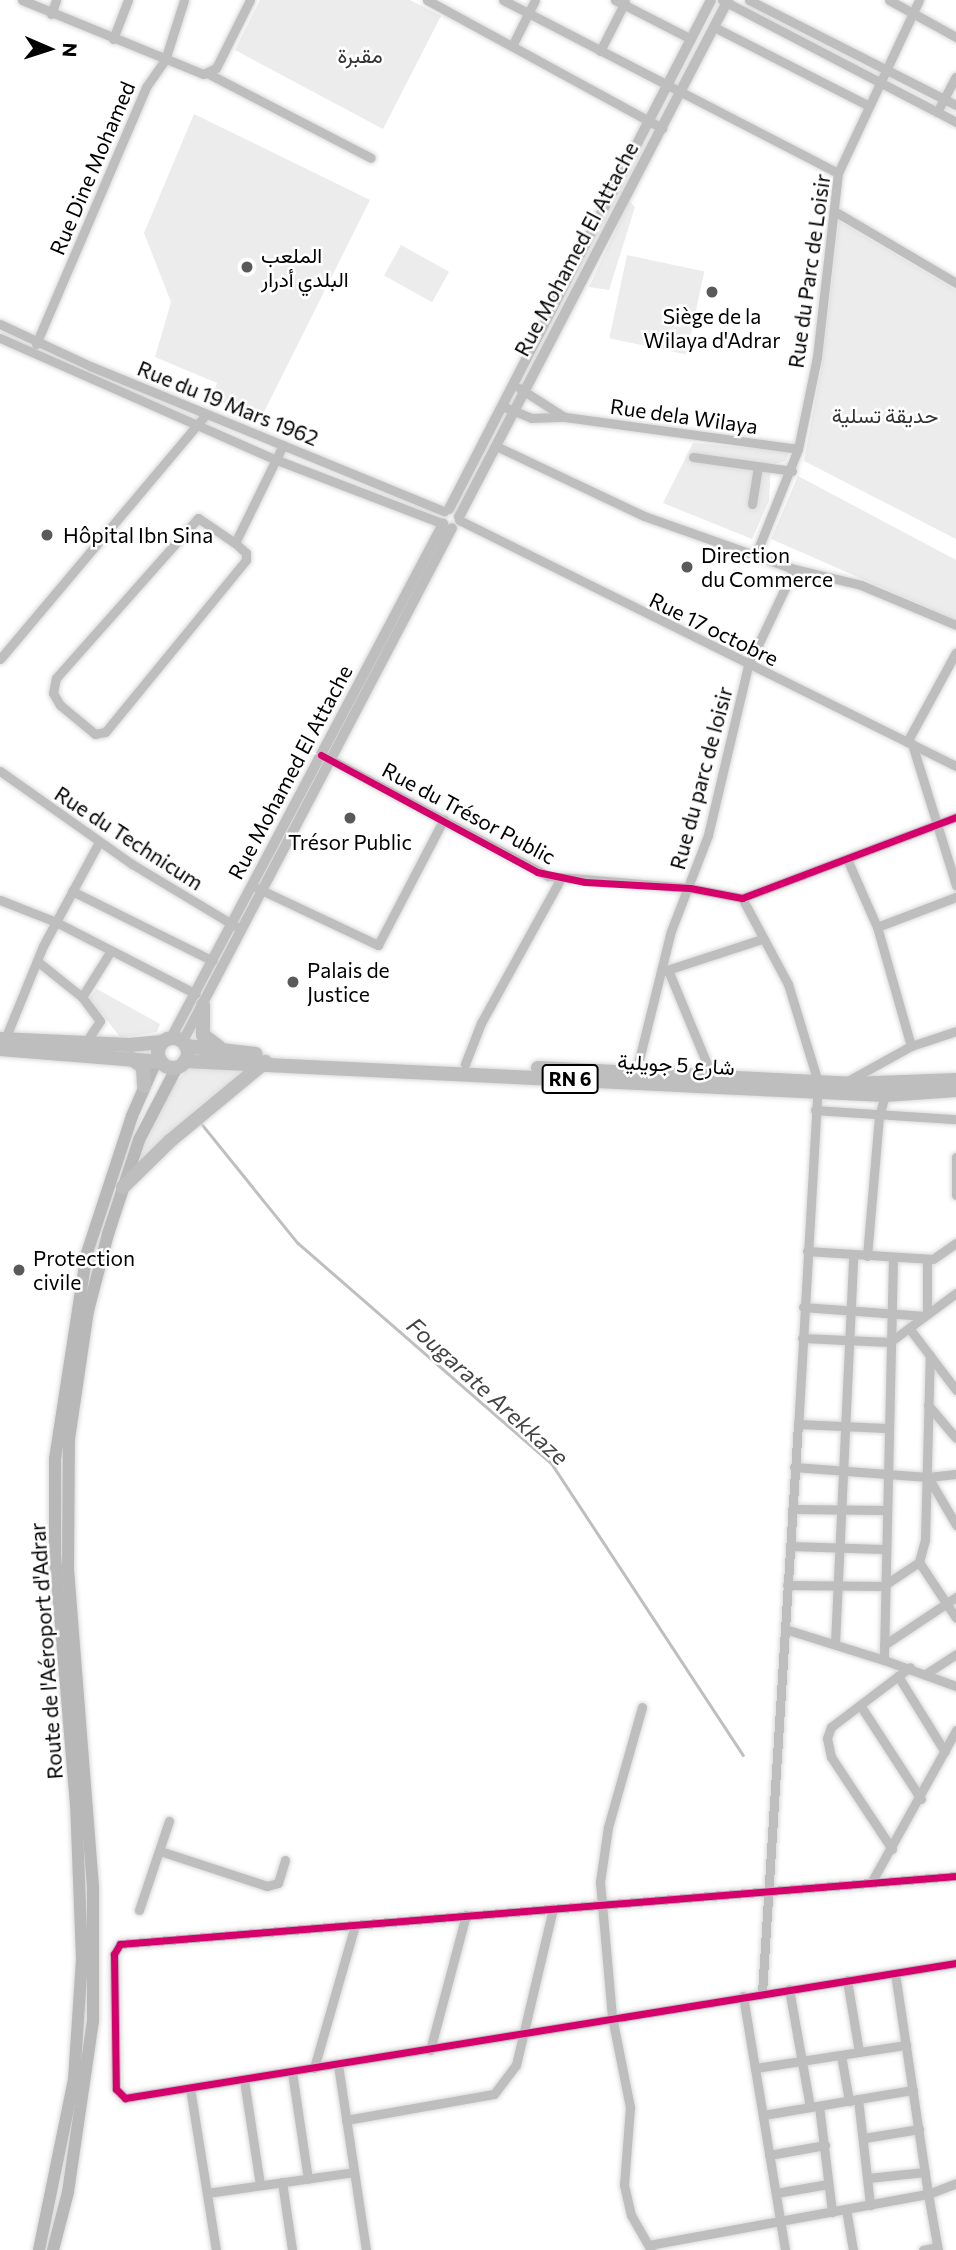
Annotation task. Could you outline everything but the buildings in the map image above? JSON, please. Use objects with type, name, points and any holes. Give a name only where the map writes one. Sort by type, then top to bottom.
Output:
[{"type":"main road","points":[[199,1000],[203,1035],[224,1050]]},
{"type":"main road","name":"RN 6","points":[[2,1042],[85,1043],[168,1049]]},
{"type":"main road","name":"RN 6","points":[[2,1042],[127,1056],[168,1049]]},
{"type":"main road","name":"شارع 5 جويلية","points":[[168,1049],[224,1050],[413,1066],[464,1064],[635,1077],[712,1076],[885,1095],[956,1090]]},
{"type":"main road","name":"شارع 5 جويلية","points":[[168,1049],[181,1064],[265,1062],[413,1066],[818,1087],[843,1083],[956,1080]]},
{"type":"main road","points":[[168,1049],[181,1064]]},
{"type":"main road","name":"Route de l'Aéroport d'Adrar","points":[[53,2250],[75,2152],[93,2021],[93,1887],[68,1569],[66,1482],[78,1360],[108,1234],[116,1185],[144,1086],[168,1049]]},
{"type":"main road","points":[[127,1056],[143,1067],[144,1086]]},
{"type":"main road","points":[[116,1185],[265,1062]]},
{"type":"main road","name":"Route de l'Aéroport d'Adrar","points":[[39,2250],[62,2147],[79,2023],[79,1863],[55,1556],[55,1459],[79,1286],[93,1230],[149,1117],[181,1064]]},
{"type":"main road","points":[[93,1230],[108,1234]]},
{"type":"street","points":[[22,0],[165,60],[209,74],[371,158]]},
{"type":"street","points":[[51,14],[57,0]]},
{"type":"street","points":[[113,39],[128,0]]},
{"type":"street","name":"Rue Dine Mohamed","points":[[33,352],[146,87],[165,60],[184,0]]},
{"type":"street","points":[[209,74],[250,0]]},
{"type":"street","points":[[427,0],[444,4],[662,128]]},
{"type":"street","points":[[503,0],[838,173]]},
{"type":"street","points":[[513,44],[536,0]]},
{"type":"street","name":"Rue Mohamed El Attache","points":[[446,510],[711,0]]},
{"type":"street","points":[[749,0],[956,105]]},
{"type":"street","points":[[889,0],[956,37]]},
{"type":"street","name":"Rue du Parc de Loisir","points":[[756,554],[792,471],[798,449],[817,357],[838,173],[878,81],[919,0]]},
{"type":"street","points":[[726,1],[956,122]]},
{"type":"street","name":"Rue Mohamed El Attache","points":[[168,1049],[199,1000],[348,714],[451,522],[496,446],[681,93],[726,1]]},
{"type":"street","points":[[600,51],[622,2],[691,39]]},
{"type":"street","points":[[714,27],[867,105]]},
{"type":"street","points":[[937,112],[956,77]]},
{"type":"street","points":[[834,211],[956,283]]},
{"type":"street","name":"Rue du 19 Mars 1962","points":[[0,324],[206,414],[446,510]]},
{"type":"street","name":"Rue du 19 Mars 1962","points":[[0,338],[84,379],[276,460],[451,522]]},
{"type":"street","name":"Rue dela Wilaya","points":[[513,384],[565,417]]},
{"type":"street","name":"Rue dela Wilaya","points":[[502,406],[531,418],[565,417],[798,449]]},
{"type":"street","points":[[0,659],[206,414]]},
{"type":"street","points":[[235,543],[283,445]]},
{"type":"street","points":[[496,446],[644,516],[794,569],[861,585],[956,625]]},
{"type":"street","points":[[306,472],[312,457]]},
{"type":"street","points":[[693,457],[792,471]]},
{"type":"street","points":[[752,504],[758,466]]},
{"type":"street","points":[[465,477],[476,483]]},
{"type":"street","points":[[446,510],[451,522]]},
{"type":"street","points":[[207,520],[235,543],[246,553],[245,562],[105,732],[95,733],[60,705],[53,693],[56,678],[191,523],[207,520]]},
{"type":"street","name":"Rue 17 octobre","points":[[451,522],[956,766]]},
{"type":"street","name":"Rue du parc de loisir","points":[[635,1077],[664,972],[708,835],[748,667],[794,569]]},
{"type":"street","points":[[956,652],[910,743],[936,825],[953,867],[956,885]]},
{"type":"street","name":"Rue du Trésor Public","points":[[326,757],[537,872],[560,880],[690,888],[742,898]]},
{"type":"street","name":"Rue du Technicum","points":[[0,771],[99,842],[237,927]]},
{"type":"street","points":[[762,1993],[818,1087],[796,1005],[742,898],[956,817]]},
{"type":"street","points":[[257,888],[378,945],[444,819]]},
{"type":"street","points":[[2,1042],[37,961],[99,842]]},
{"type":"street","points":[[847,859],[877,927],[911,1046]]},
{"type":"street","points":[[464,1064],[481,1023],[560,880]]},
{"type":"street","points":[[72,891],[213,961]]},
{"type":"street","points":[[877,927],[956,897]]},
{"type":"street","points":[[0,900],[56,922],[199,1000]]},
{"type":"street","name":"Rue Mohamed El Attache","points":[[199,1000],[213,961],[237,927]]},
{"type":"street","points":[[712,1076],[664,972],[762,939]]},
{"type":"street","points":[[82,997],[110,952]]},
{"type":"street","points":[[37,961],[82,997],[100,1023],[85,1043]]},
{"type":"street","points":[[843,1083],[911,1046],[956,1031]]},
{"type":"street","points":[[867,1256],[879,1116],[885,1095]]},
{"type":"street","points":[[815,1110],[956,1119]]},
{"type":"street","points":[[956,1157],[956,1195]]},
{"type":"street","points":[[807,1251],[927,1259],[937,1258],[956,1243]]},
{"type":"street","points":[[835,1643],[853,1255]]},
{"type":"street","points":[[884,1660],[883,1549],[893,1258]]},
{"type":"street","points":[[926,1315],[927,1259]]},
{"type":"street","points":[[803,1338],[890,1342],[956,1293]]},
{"type":"street","points":[[803,1307],[926,1315]]},
{"type":"street","points":[[909,1328],[956,1390]]},
{"type":"street","points":[[788,1585],[883,1586],[919,1562],[925,1540],[930,1355]]},
{"type":"street","points":[[928,1405],[956,1438]]},
{"type":"street","points":[[798,1424],[886,1428]]},
{"type":"street","points":[[794,1467],[885,1471],[927,1478],[956,1474]]},
{"type":"street","points":[[927,1478],[956,1525]]},
{"type":"street","points":[[792,1509],[884,1510]]},
{"type":"street","points":[[790,1546],[883,1549]]},
{"type":"street","points":[[919,1562],[956,1618]]},
{"type":"street","points":[[884,1645],[956,1597]]},
{"type":"street","points":[[785,1629],[910,1667],[956,1686]]},
{"type":"street","points":[[927,1673],[956,1654]]},
{"type":"street","points":[[892,1849],[827,1747],[831,1727],[910,1667]]},
{"type":"street","points":[[898,1676],[945,1752]]},
{"type":"street","points":[[860,1705],[921,1799]]},
{"type":"street","points":[[642,1707],[600,1864],[612,2017],[629,2107],[624,2185],[631,2215],[650,2248],[928,2194],[956,2183]]},
{"type":"street","points":[[872,1883],[921,1799],[956,1730]]},
{"type":"street","points":[[139,1910],[169,1822]]},
{"type":"street","points":[[160,1851],[267,1886],[278,1883],[285,1860]]},
{"type":"street","points":[[956,1876],[466,1915],[116,1948],[119,2095],[244,2080],[612,2017],[956,1963]]},
{"type":"street","points":[[346,2120],[494,2094],[516,2065],[553,1908]]},
{"type":"street","points":[[430,2050],[466,1915]]},
{"type":"street","points":[[314,2068],[355,1925]]},
{"type":"street","points":[[895,1973],[937,2249],[923,2250]]},
{"type":"street","points":[[847,1980],[859,2052]]},
{"type":"street","points":[[789,1989],[801,2061],[825,2145],[832,2211]]},
{"type":"street","points":[[743,1996],[785,2250]]},
{"type":"street","points":[[755,2068],[906,2045]]},
{"type":"street","points":[[841,2055],[864,2138],[870,2205]]},
{"type":"street","points":[[338,2065],[366,2250]]},
{"type":"street","points":[[292,2072],[308,2179]]},
{"type":"street","points":[[244,2080],[261,2185]]},
{"type":"street","points":[[190,2088],[216,2250]]},
{"type":"street","points":[[763,2115],[913,2091]]},
{"type":"street","points":[[864,2138],[919,2129]]},
{"type":"street","points":[[769,2155],[825,2145]]},
{"type":"street","points":[[207,2193],[354,2172]]},
{"type":"street","points":[[868,2178],[925,2172]]},
{"type":"street","points":[[282,2182],[292,2250]]},
{"type":"street","points":[[776,2193],[828,2184]]},
{"type":"street","points":[[846,2209],[853,2250]]},
{"type":"green space","name":"مقبرة","points":[[260,0],[410,0],[441,16],[383,129],[235,50]]},
{"type":"green space","name":"الملعب البلدي أدرار","points":[[194,114],[370,200],[260,420],[212,397],[217,383],[155,357],[171,302],[144,233]]},
{"type":"green space","points":[[629,201],[635,207],[609,290],[589,287]]},
{"type":"green space","name":"حديقة تسلية","points":[[839,221],[956,290],[956,539],[804,461],[822,363]]},
{"type":"green space","points":[[401,245],[449,272],[432,302],[384,276]]},
{"type":"green space","points":[[627,255],[704,271],[687,355],[609,338]]},
{"type":"green space","points":[[693,443],[789,451],[786,461],[771,465],[769,501],[752,539],[663,503]]},
{"type":"green space","points":[[798,476],[956,560],[956,620],[771,539]]},
{"type":"green space","points":[[97,989],[160,1024],[157,1032],[121,1038],[89,998]]},
{"type":"green space","points":[[206,1066],[255,1066],[199,1106],[130,1176],[169,1090],[187,1070]]},
{"type":"waterway","name":"Fougarate Arekkaze","points":[[201,1123],[298,1243],[552,1464],[743,1755]]},
{"type":"cycle path","points":[[321,755],[537,872],[585,882],[690,888],[742,898],[956,817]]},
{"type":"cycle path","points":[[956,1876],[120,1944],[114,1954],[116,2089],[125,2098],[956,1963]]},
{"type":"place","name":"الملعب البلدي أدرار","points":[[247,267]]},
{"type":"place","name":"Siège de la Wilaya d'Adrar","points":[[712,292]]},
{"type":"place","name":"Hôpital Ibn Sina","points":[[47,535]]},
{"type":"place","name":"Direction du Commerce","points":[[687,567]]},
{"type":"place","name":"Trésor Public","points":[[350,818]]},
{"type":"place","name":"Palais de Justice","points":[[293,982]]},
{"type":"place","name":"Protection civile","points":[[19,1270]]}]
